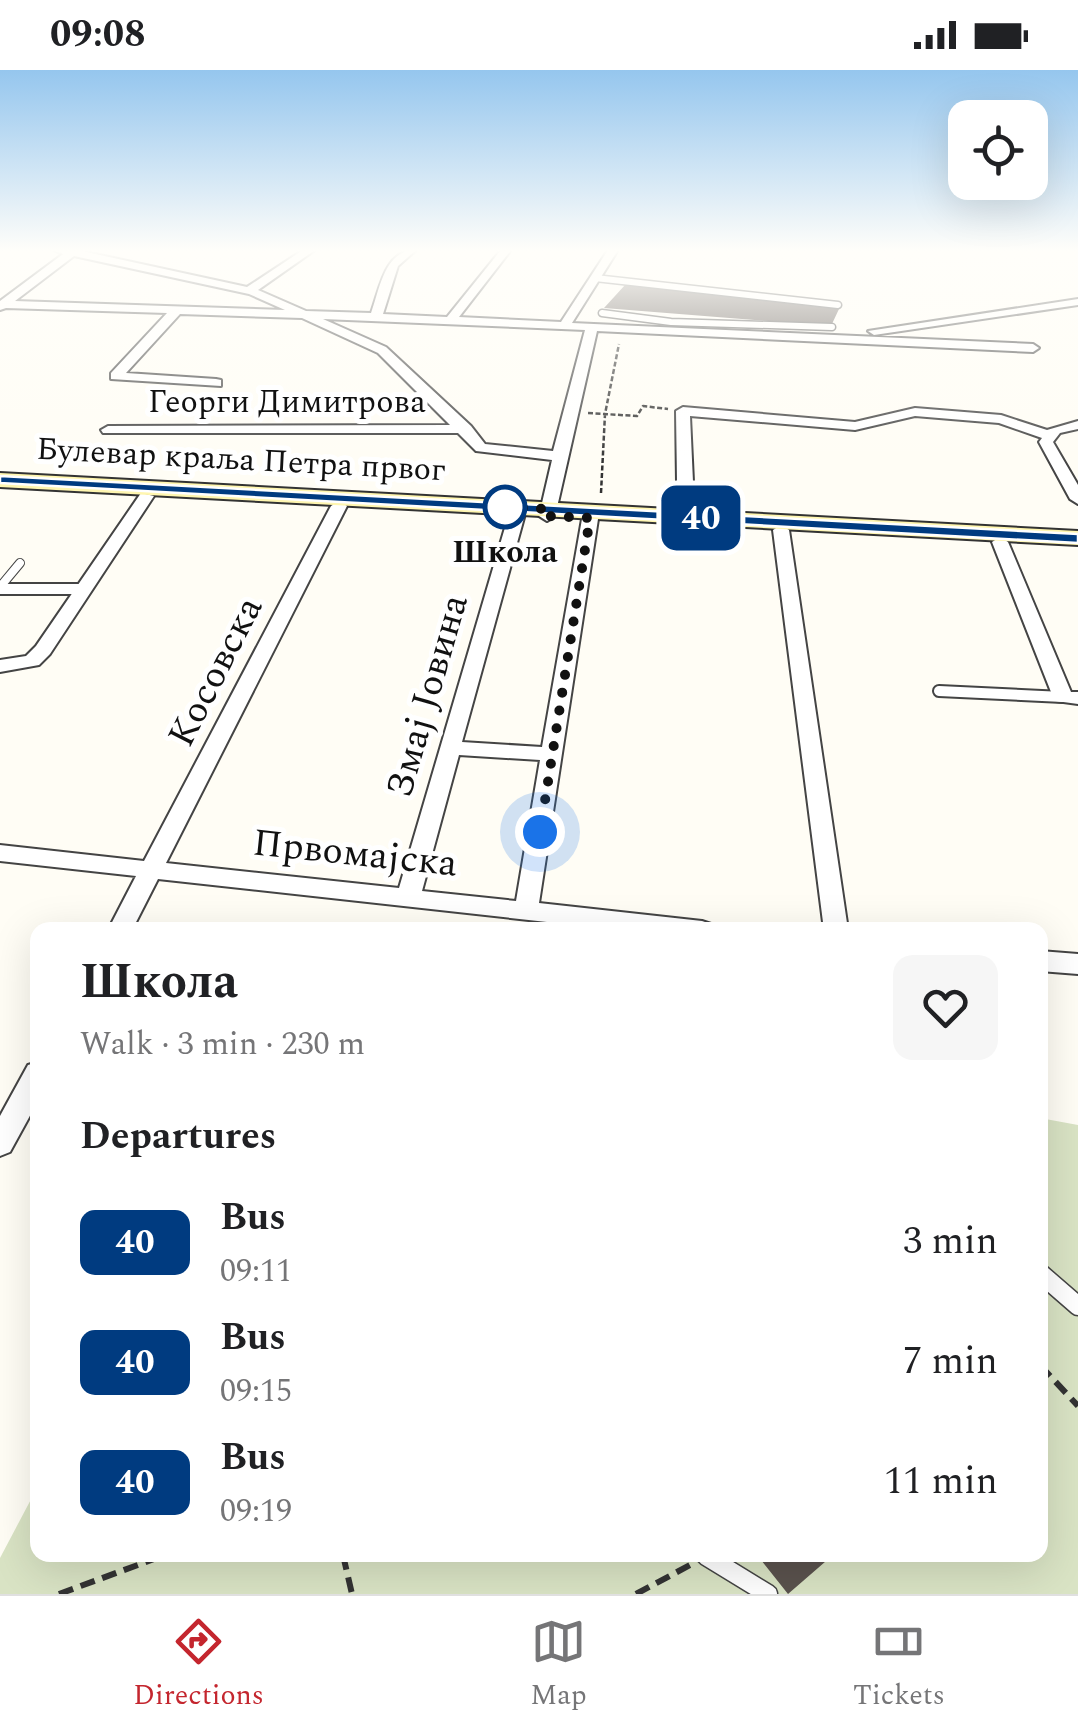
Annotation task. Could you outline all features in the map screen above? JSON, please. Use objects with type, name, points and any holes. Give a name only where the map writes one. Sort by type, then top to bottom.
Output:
[{"type":"main road","name":"Булевар краља Петра првог","points":[[0,480],[1078,542]]},
{"type":"main road","name":"Булевар краља Петра првог","points":[[0,488],[548,513]]},
{"type":"main road","name":"Булевар краља Петра првог","points":[[595,515],[781,530],[1000,542],[1078,542]]},
{"type":"street","points":[[167,321],[116,376],[216,383]]},
{"type":"street","points":[[321,321],[382,350],[481,448],[559,456]]},
{"type":"street","points":[[471,321],[622,331],[776,331],[819,339],[1033,348]]},
{"type":"street","points":[[564,326],[567,321]]},
{"type":"street","points":[[819,339],[944,321]]},
{"type":"street","points":[[548,513],[592,328]]},
{"type":"street","points":[[684,482],[683,411],[855,426],[915,412],[1001,419],[1047,435],[1078,425]]},
{"type":"street","name":"Георги Димитрова","points":[[108,430],[466,429]]},
{"type":"street","points":[[1047,435],[1046,442],[1070,476],[1078,499]]},
{"type":"street","points":[[0,666],[32,662],[146,496]]},
{"type":"street","name":"Косовска","points":[[125,922],[339,506]]},
{"type":"street","name":"Змај Јовина","points":[[408,897],[517,514]]},
{"type":"street","points":[[526,910],[595,515]]},
{"type":"street","points":[[781,530],[835,922]]},
{"type":"street","points":[[1000,542],[1071,697]]},
{"type":"street","points":[[448,748],[553,754]]},
{"type":"street","name":"Првомајска","points":[[0,853],[632,922]]},
{"type":"street","points":[[1048,962],[1078,964]]},
{"type":"street","points":[[0,1143],[21,1088]]},
{"type":"lane","points":[[663,321],[776,331],[832,326]]},
{"type":"lane","points":[[0,588],[20,563]]},
{"type":"lane","points":[[0,588],[81,590]]},
{"type":"lane","points":[[939,691],[1071,697]]},
{"type":"lane","points":[[1048,1280],[1078,1306]]},
{"type":"lane","points":[[716,1562],[768,1594]]},
{"type":"path","points":[[595,515],[605,414],[622,331]]},
{"type":"path","points":[[569,412],[638,416],[644,406],[683,411]]},
{"type":"path","points":[[1048,1374],[1078,1406]]},
{"type":"path","points":[[59,1594],[146,1562]]},
{"type":"path","points":[[345,1562],[352,1594]]},
{"type":"path","points":[[636,1594],[695,1562]]},
{"type":"green space","points":[[1048,1119],[1078,1125],[1078,1594],[0,1594],[0,1558],[30,1501],[30,1562],[1048,1562]]},
{"type":"building","points":[[769,321],[833,321],[831,326]]},
{"type":"building","points":[[763,1562],[825,1562],[788,1594]]},
{"type":"bus line","name":"40","points":[[0,480],[1078,538]]},
{"type":"place","name":"Школа","points":[[505,507]]},
{"type":"route","points":[[505,507],[548,509],[547,516],[590,518],[540,832]]}]
